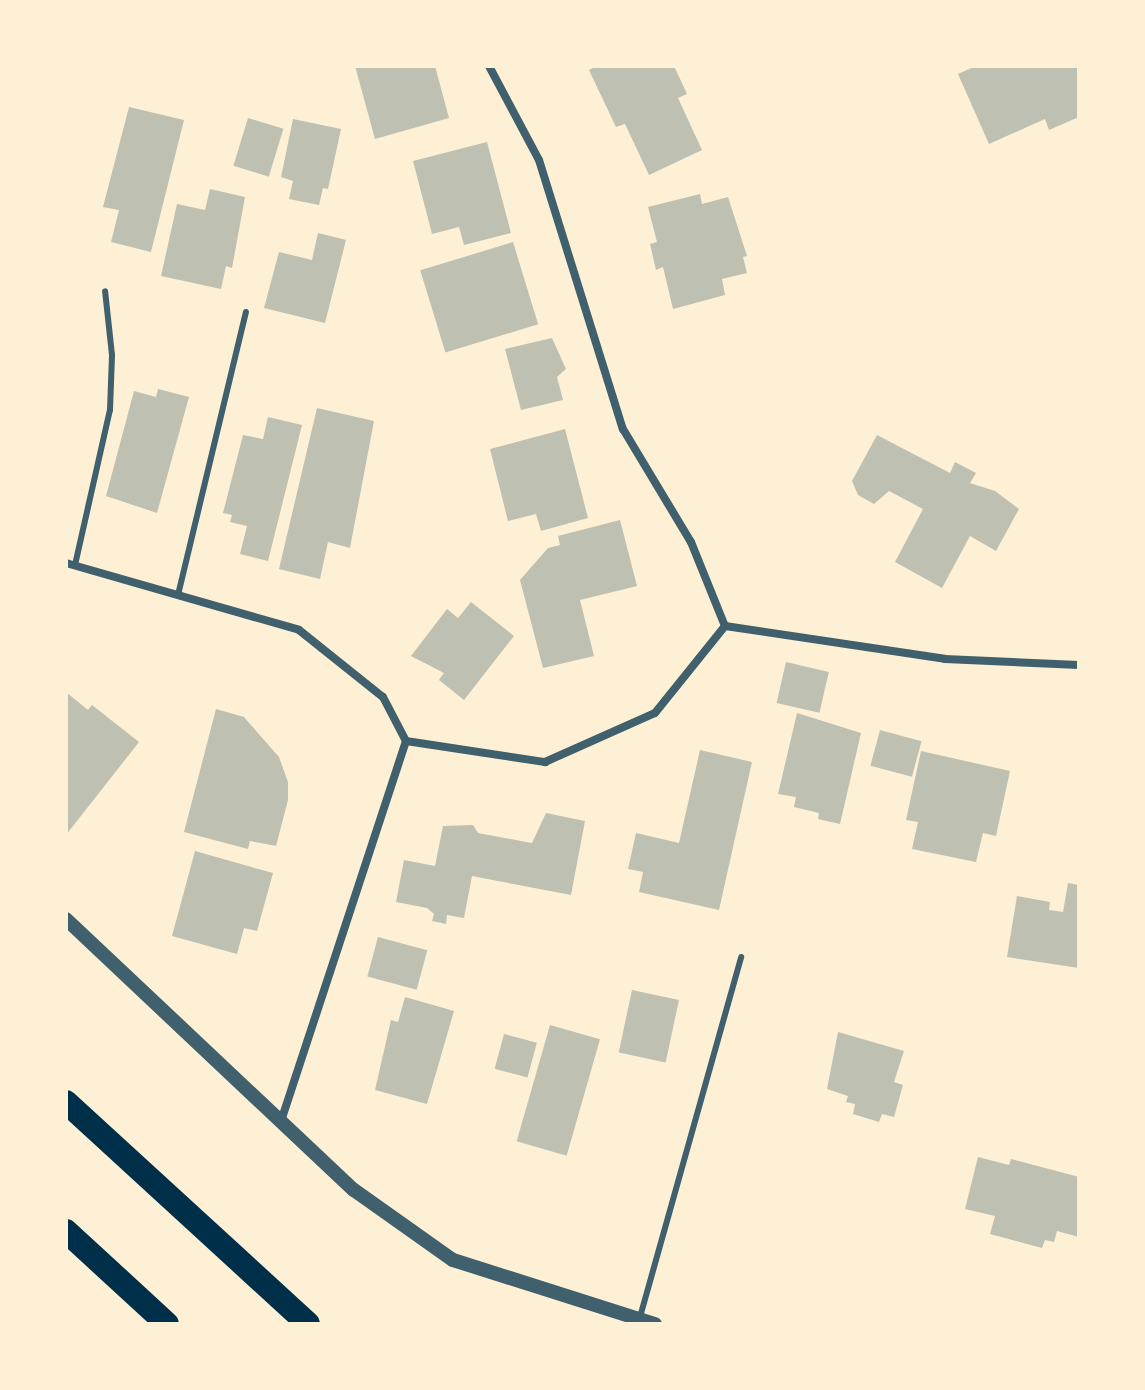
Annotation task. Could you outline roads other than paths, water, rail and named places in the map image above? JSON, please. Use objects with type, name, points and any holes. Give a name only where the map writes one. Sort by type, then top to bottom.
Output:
[{"type":"highway","points":[[66,1102],[308,1324]]},
{"type":"highway","points":[[66,1231],[167,1324]]},
{"type":"street","points":[[489,66],[539,160],[623,429],[691,542],[725,626]]},
{"type":"street","points":[[71,564],[299,630],[383,697],[406,741],[280,1125]]},
{"type":"street","points":[[725,626],[945,659],[1079,665]]},
{"type":"street","points":[[406,741],[545,762],[655,713],[725,626]]},
{"type":"street","points":[[66,919],[280,1125],[354,1190],[453,1260],[655,1324]]},
{"type":"lane","points":[[71,564],[110,410],[112,355],[105,291]]},
{"type":"lane","points":[[178,595],[246,312]]},
{"type":"lane","points":[[639,1320],[741,957]]}]
